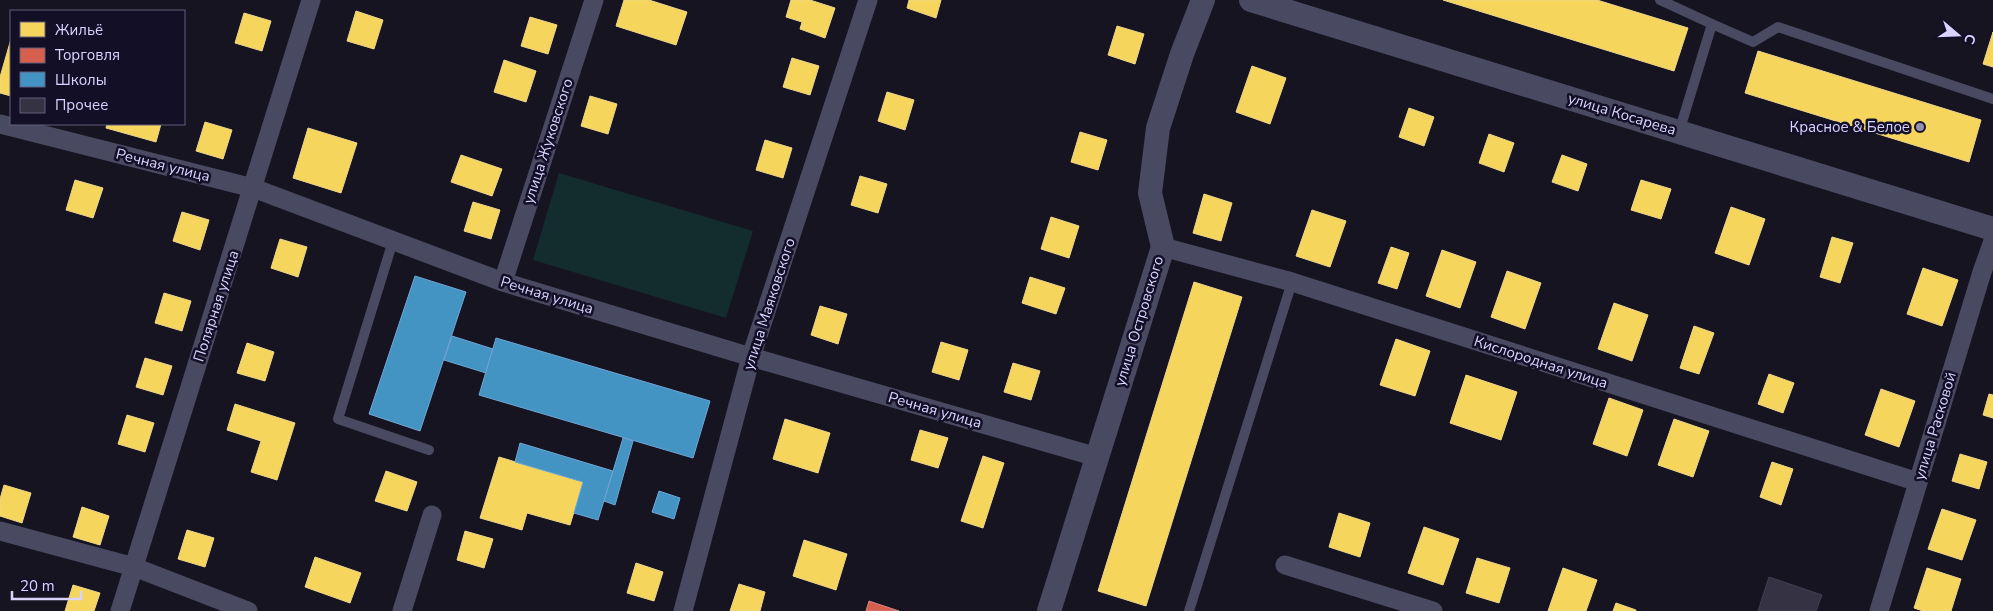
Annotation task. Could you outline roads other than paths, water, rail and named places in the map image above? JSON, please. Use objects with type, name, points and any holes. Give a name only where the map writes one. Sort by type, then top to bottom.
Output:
[{"type":"street","name":"Полярная улица","points":[[120,611],[311,0]]},
{"type":"street","name":"улица Жуковского","points":[[503,282],[594,0]]},
{"type":"street","name":"улица Маяковского","points":[[683,611],[751,357],[868,0]]},
{"type":"street","name":"улица Островского","points":[[1049,611],[1163,247],[1150,193],[1158,128],[1182,54],[1203,0]]},
{"type":"street","name":"улица Косарева","points":[[1251,0],[1993,229]]},
{"type":"street","name":"Речная улица","points":[[0,124],[253,188],[503,282],[751,357],[1097,457]]},
{"type":"street","name":"улица Расковой","points":[[1879,611],[1993,241]]},
{"type":"street","name":"Кислородная улица","points":[[1163,247],[1292,282],[1918,482]]},
{"type":"street","points":[[402,611],[432,515]]},
{"type":"street","points":[[0,531],[134,567],[248,611]]},
{"type":"street","points":[[1285,565],[1433,611]]},
{"type":"lane","points":[[1660,0],[1753,42],[1778,27],[1993,99]]},
{"type":"lane","points":[[1679,132],[1712,24]]},
{"type":"lane","points":[[393,241],[338,419],[429,450]]},
{"type":"lane","points":[[1189,611],[1292,282]]},
{"type":"place","name":"Красное & Белое","points":[[1920,127]]}]
